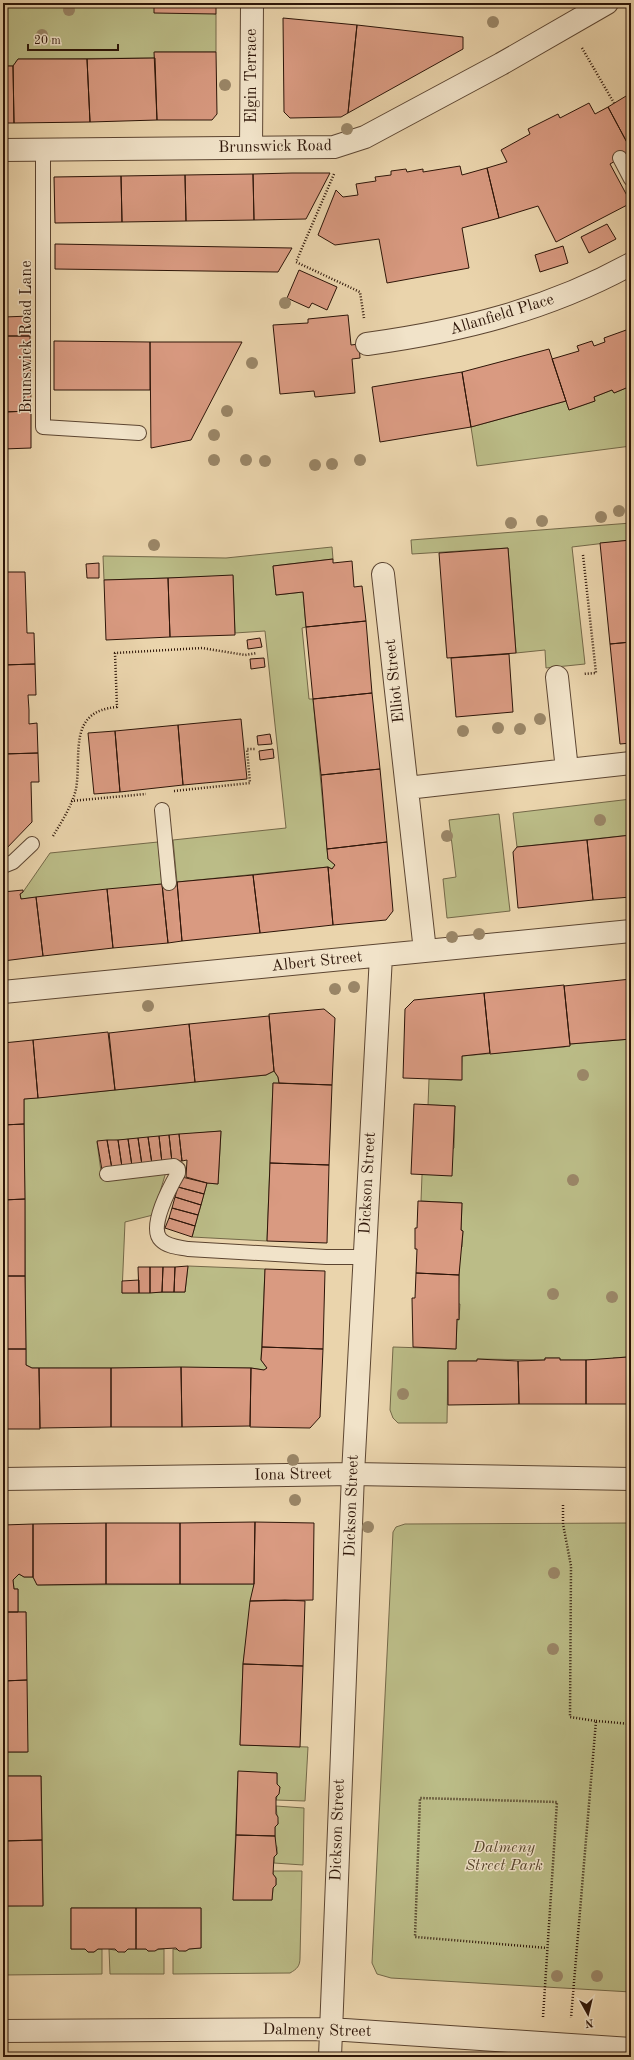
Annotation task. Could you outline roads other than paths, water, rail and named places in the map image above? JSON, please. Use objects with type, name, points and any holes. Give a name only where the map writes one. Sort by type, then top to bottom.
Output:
[{"type":"street","name":"Elgin Terrace","points":[[251,148],[252,3]]},
{"type":"street","name":"Brunswick Road","points":[[3,150],[334,147],[348,144],[365,137],[501,64],[568,24],[607,3]]},
{"type":"street","name":"Allanfield Place","points":[[367,344],[458,329],[515,314],[578,291],[631,264]]},
{"type":"street","name":"Elliot Street","points":[[383,574],[425,952]]},
{"type":"street","points":[[557,677],[567,770]]},
{"type":"street","points":[[407,788],[631,763]]},
{"type":"street","name":"Albert Street","points":[[3,992],[631,931]]},
{"type":"street","name":"Dickson Street","points":[[330,2057],[363,1257],[381,956]]},
{"type":"street","name":"Iona Street","points":[[3,1479],[353,1474],[631,1478]]},
{"type":"street","name":"Dalmeny Street","points":[[3,2031],[330,2029],[631,2048]]},
{"type":"lane","name":"Brunswick Road Lane","points":[[43,150],[44,427],[139,433]]},
{"type":"lane","points":[[620,158],[631,179]]},
{"type":"lane","points":[[162,810],[169,883]]},
{"type":"lane","points":[[3,866],[13,862],[32,844]]},
{"type":"lane","points":[[107,1174],[174,1166],[178,1169],[178,1173],[156,1224],[158,1237],[167,1244],[188,1248],[326,1257],[363,1257]]},
{"type":"park label","name":"Dalmeny Street Park","points":[[504,1857]]}]
